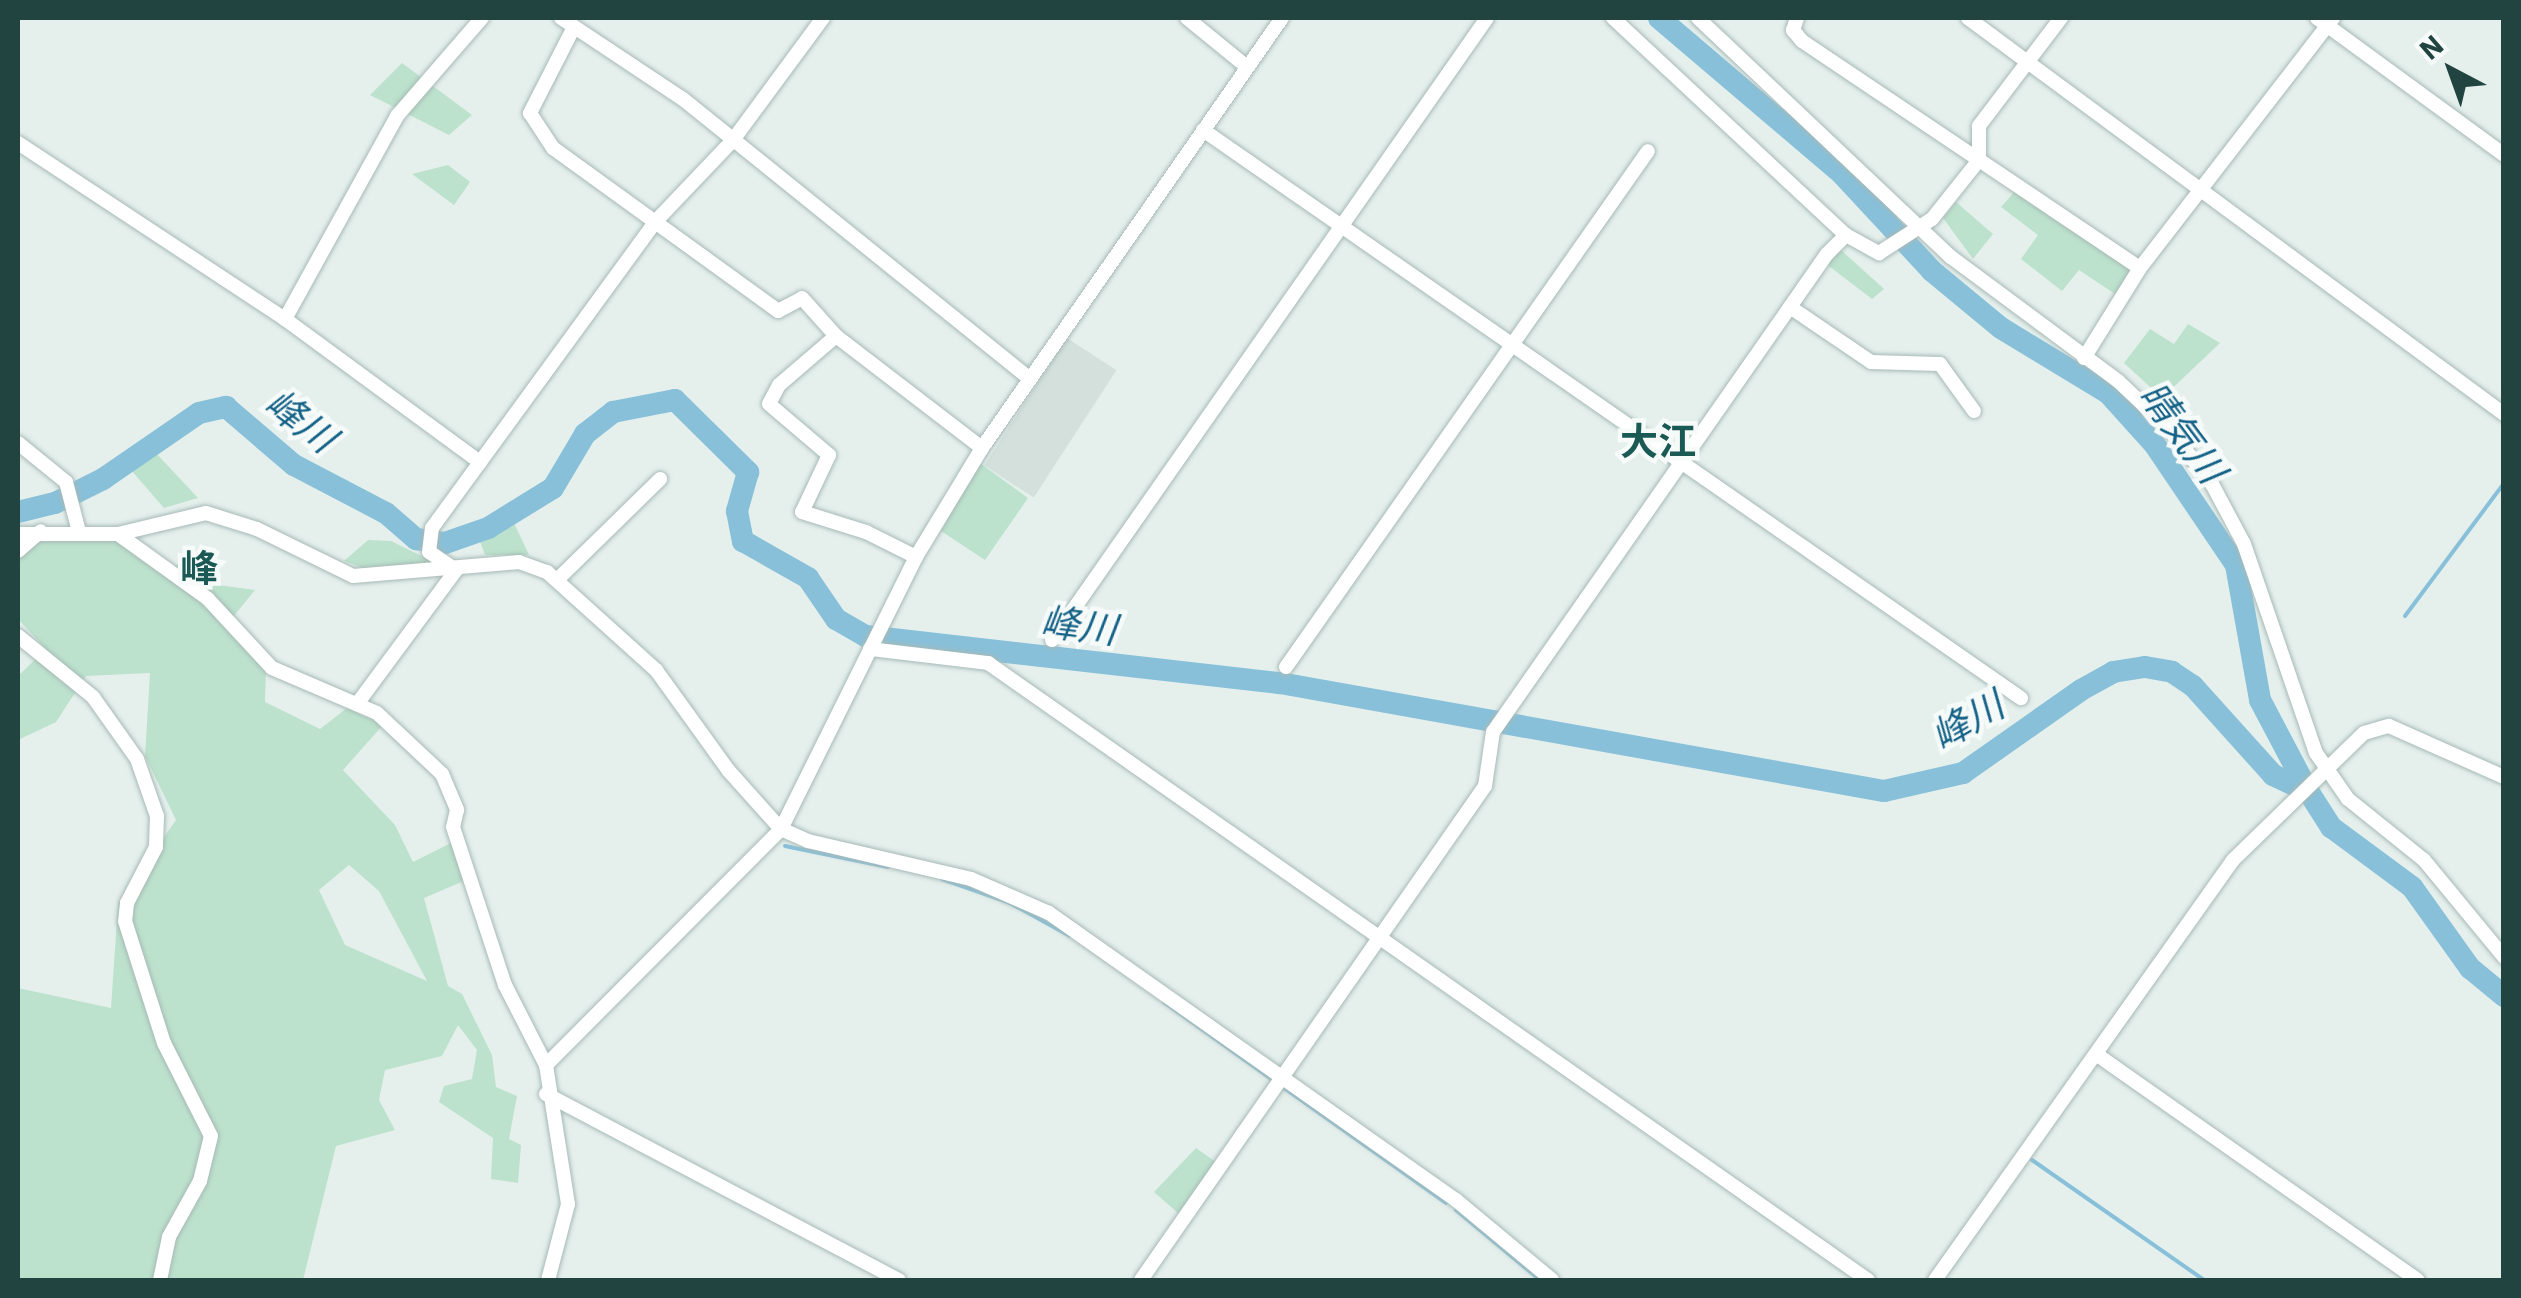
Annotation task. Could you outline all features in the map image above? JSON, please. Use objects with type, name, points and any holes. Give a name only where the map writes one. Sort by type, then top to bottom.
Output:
[{"type":"street","points":[[285,319],[397,116],[482,18]]},
{"type":"street","points":[[561,18],[733,140],[1029,378]]},
{"type":"street","points":[[456,570],[428,552],[428,536],[656,222],[733,140],[823,18]]},
{"type":"street","points":[[1187,18],[1248,66]]},
{"type":"street","points":[[546,1065],[780,829],[916,557],[982,448],[1282,18]]},
{"type":"street","points":[[1052,640],[1487,18]]},
{"type":"street","points":[[1614,18],[1846,235],[1878,254],[1932,220],[1979,160],[1979,126],[2061,18]]},
{"type":"street","points":[[1698,18],[1916,227],[2018,312],[2146,406],[2212,484],[2253,565],[2295,705],[2325,773],[2374,824],[2424,860],[2504,957]]},
{"type":"street","points":[[1797,18],[1793,30],[1802,41],[2140,268]]},
{"type":"street","points":[[1968,18],[2206,190],[2504,414]]},
{"type":"street","points":[[2084,358],[2140,268],[2206,190],[2326,20],[2504,155]]},
{"type":"street","points":[[574,27],[530,113],[532,123],[552,148],[778,311],[802,298],[836,336],[982,448]]},
{"type":"street","points":[[1203,130],[2021,698]]},
{"type":"street","points":[[18,143],[285,319],[480,462]]},
{"type":"street","points":[[1286,668],[1648,151]]},
{"type":"street","points":[[1141,1280],[1485,786],[1493,732],[1506,712],[1790,307],[1846,235]]},
{"type":"street","points":[[1790,307],[1871,362],[1940,364],[1974,411]]},
{"type":"street","points":[[836,336],[779,385],[770,404],[829,455],[802,512],[866,532],[916,557]]},
{"type":"street","points":[[18,443],[66,482],[79,532]]},
{"type":"street","points":[[558,578],[660,479]]},
{"type":"street","points":[[18,534],[118,534],[206,513],[258,529],[352,576],[519,562],[558,578],[656,670],[728,770],[780,829],[808,841],[972,879],[1049,913],[1456,1200],[1552,1280]]},
{"type":"street","points":[[18,551],[41,531]]},
{"type":"street","points":[[118,534],[208,599],[280,674],[357,704],[413,740],[451,790],[457,810],[453,827],[505,985],[546,1065],[546,1094],[568,1204],[548,1280]]},
{"type":"street","points":[[357,704],[456,570]]},
{"type":"street","points":[[18,636],[93,697],[137,760],[157,816],[156,846],[127,903],[126,922],[164,1043],[211,1136],[200,1181],[169,1237],[160,1280]]},
{"type":"street","points":[[870,649],[988,663],[1868,1280]]},
{"type":"street","points":[[1935,1280],[2233,860],[2364,733],[2389,726],[2504,777]]},
{"type":"street","points":[[2096,1054],[2417,1280]]},
{"type":"street","points":[[546,1094],[898,1280]]},
{"type":"shaded area","points":[[1067,338],[1116,370],[1034,498],[984,465]]},
{"type":"green space","points":[[402,63],[472,115],[449,135],[370,95]]},
{"type":"green space","points":[[448,165],[470,182],[454,205],[412,174]]},
{"type":"green space","points":[[2023,182],[2139,260],[2115,294],[2079,270],[2062,291],[2021,259],[2038,235],[2001,207]]},
{"type":"green space","points":[[1956,202],[1993,234],[1973,259],[1943,218]]},
{"type":"green space","points":[[1841,250],[1884,289],[1872,299],[1825,263]]},
{"type":"green space","points":[[2188,324],[2220,343],[2162,398],[2124,363],[2150,329],[2174,344]]},
{"type":"green space","points":[[156,453],[198,498],[164,508],[130,469]]},
{"type":"green space","points":[[980,463],[1028,498],[985,560],[941,531]]},
{"type":"green space","points":[[514,523],[529,555],[485,555],[478,536]]},
{"type":"green space","points":[[48,533],[117,540],[166,573],[185,558],[218,585],[255,590],[228,623],[266,668],[265,702],[320,729],[347,708],[383,725],[343,770],[395,825],[413,862],[451,843],[466,880],[424,898],[448,986],[462,994],[492,1055],[496,1087],[517,1096],[509,1139],[521,1145],[518,1183],[491,1179],[493,1138],[439,1102],[444,1086],[472,1079],[477,1050],[458,1025],[442,1056],[385,1070],[379,1100],[395,1130],[336,1146],[303,1280],[18,1280],[18,988],[111,1008],[118,903],[176,820],[145,756],[150,673],[86,676],[56,722],[18,740],[18,676],[46,649],[18,619],[18,542]],"holes":[[[349,865],[379,891],[427,981],[345,945],[319,890]]]},
{"type":"green space","points":[[368,540],[391,541],[438,564],[371,571],[344,561]]},
{"type":"green space","points":[[1196,1148],[1223,1167],[1187,1221],[1154,1192]]},
{"type":"waterway","name":"晴気川","points":[[1659,18],[1842,174],[1932,271],[2001,328],[2108,393],[2155,445],[2236,565],[2260,700],[2308,791],[2331,827],[2412,887],[2470,968],[2504,996]]},
{"type":"waterway","name":"峰川","points":[[18,512],[55,503],[103,479],[199,413],[226,407],[294,465],[386,513],[416,539],[445,543],[488,528],[553,488],[585,434],[613,412],[675,400],[748,472],[737,511],[743,541],[808,578],[836,619],[866,636],[1280,683],[1884,791],[1963,773],[2081,690],[2113,672],[2145,667],[2172,672],[2193,686],[2273,775],[2308,791]]},
{"type":"waterway","points":[[2405,616],[2504,483]]},
{"type":"waterway","points":[[785,846],[888,867]]},
{"type":"waterway","points":[[942,879],[1010,903],[1070,936]]},
{"type":"waterway","points":[[1164,1002],[1273,1080]]},
{"type":"waterway","points":[[1283,1087],[1446,1203]]},
{"type":"waterway","points":[[2032,1160],[2204,1280]]},
{"type":"waterway","points":[[1456,1210],[1540,1280]]},
{"type":"district","name":"大江","points":[[1658,441]]},
{"type":"district","name":"峰","points":[[199,568]]}]
